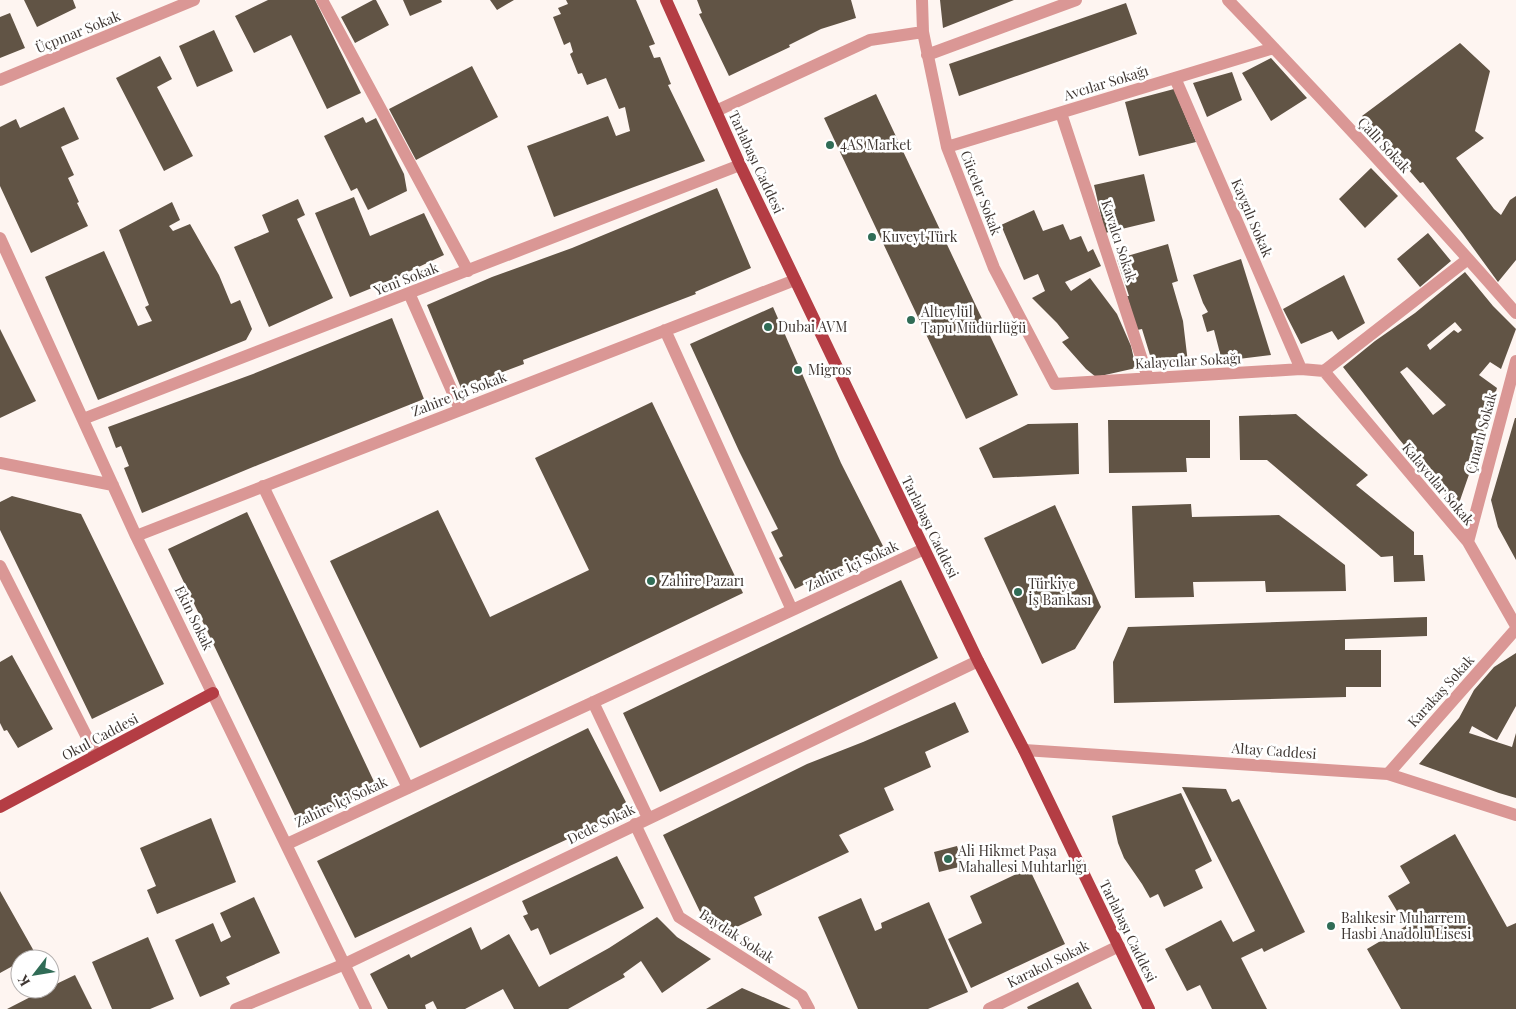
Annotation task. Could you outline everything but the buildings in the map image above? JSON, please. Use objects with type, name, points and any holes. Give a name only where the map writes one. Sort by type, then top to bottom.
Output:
[{"type":"main road","name":"Tarlabaşı Caddesi","points":[[666,0],[740,165],[795,280],[978,661],[1024,750],[1149,1009]]},
{"type":"main road","name":"Okul Caddesi","points":[[0,807],[213,693]]},
{"type":"street","name":"Üçpınar Sokak","points":[[0,80],[194,0]]},
{"type":"street","points":[[322,0],[468,271]]},
{"type":"street","name":"Cüceler Sokak","points":[[922,0],[923,32],[947,147],[994,268],[1055,384]]},
{"type":"street","points":[[927,55],[1076,0]]},
{"type":"street","name":"Çallı Sokak","points":[[1228,0],[1468,258],[1516,313]]},
{"type":"street","points":[[716,111],[870,40],[923,32]]},
{"type":"street","name":"Avcılar Sokağı","points":[[947,147],[1274,48]]},
{"type":"street","name":"Kaygılı Sokak","points":[[1175,78],[1301,369]]},
{"type":"street","name":"Kavalcı Sokak","points":[[1061,113],[1148,378]]},
{"type":"street","name":"Yeni Sokak","points":[[83,419],[740,165]]},
{"type":"street","name":"Ekin Sokak","points":[[0,238],[136,536],[366,1009]]},
{"type":"street","points":[[1324,371],[1468,258]]},
{"type":"street","name":"Zahire İçi Sokak","points":[[136,536],[795,280]]},
{"type":"street","points":[[409,294],[460,409]]},
{"type":"street","points":[[665,330],[792,610]]},
{"type":"street","name":"Çınarlı Sokak","points":[[1468,542],[1516,361]]},
{"type":"street","name":"Kalaycılar Sokağı","points":[[1055,384],[1301,369],[1324,371]]},
{"type":"street","name":"Kalaycılar Sokak","points":[[1324,371],[1468,542],[1516,627]]},
{"type":"street","points":[[0,463],[113,485]]},
{"type":"street","name":"Zahire İçi Sokak","points":[[263,486],[408,788]]},
{"type":"street","name":"Zahire İçi Sokak","points":[[287,844],[924,549]]},
{"type":"street","points":[[0,566],[96,755]]},
{"type":"street","name":"Karakaş Sokak","points":[[1388,774],[1516,627]]},
{"type":"street","name":"Dede Sokak","points":[[236,1009],[344,964],[978,661]]},
{"type":"street","points":[[593,702],[648,818]]},
{"type":"street","name":"Altay Caddesi","points":[[1024,750],[1388,774],[1516,816]]},
{"type":"street","name":"Baydak Sokak","points":[[634,824],[679,917],[802,996],[809,1009]]},
{"type":"street","name":"Karakol Sokak","points":[[989,1009],[1119,946]]},
{"type":"place","name":"4AS Market","points":[[830,145]]},
{"type":"place","name":"Kuveyt Türk","points":[[872,237]]},
{"type":"place","name":"Altıeylül Tapu Müdürlüğü","points":[[911,320]]},
{"type":"place","name":"Dubai AVM","points":[[768,327]]},
{"type":"place","name":"Migros","points":[[798,370]]},
{"type":"place","name":"Zahire Pazarı","points":[[651,581]]},
{"type":"place","name":"Türkiye İş Bankası","points":[[1018,592]]},
{"type":"place","name":"Ali Hikmet Paşa Mahallesi Muhtarlığı","points":[[948,859]]},
{"type":"place","name":"Balıkesir Muharrem Hasbi Anadolu Lisesi","points":[[1331,926]]}]
